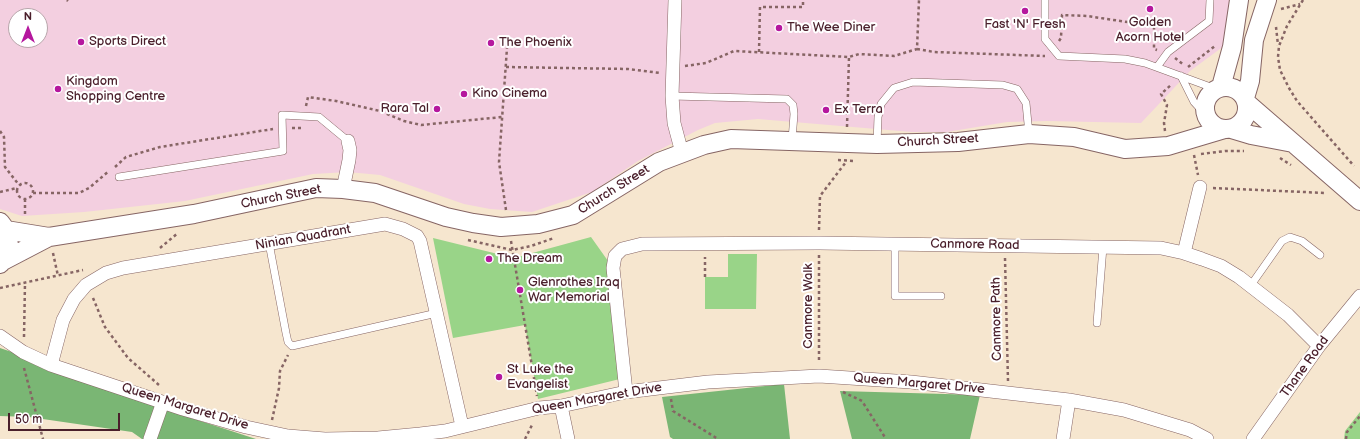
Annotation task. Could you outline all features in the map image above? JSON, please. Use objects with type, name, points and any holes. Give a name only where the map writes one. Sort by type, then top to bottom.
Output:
[{"type":"street","points":[[675,0],[672,96],[674,123],[682,153]]},
{"type":"street","points":[[1219,88],[1232,47],[1239,0]]},
{"type":"street","points":[[1228,129],[1237,126],[1246,116],[1246,101],[1250,82],[1254,40],[1270,5]]},
{"type":"street","points":[[1294,144],[1213,125],[1207,117],[1205,102],[1211,92],[1219,88],[1235,88],[1246,101],[1360,201]]},
{"type":"street","name":"Church Street","points":[[1189,149],[1207,117]]},
{"type":"street","name":"Church Street","points":[[1,262],[49,238],[194,214],[316,188],[343,189],[375,194],[453,219],[501,228],[508,226],[538,224],[572,215],[659,162],[704,145],[731,139],[877,144],[958,142],[1029,134],[1074,138],[1125,149],[1168,146],[1189,149],[1228,129]]},
{"type":"street","points":[[343,189],[349,160],[350,150],[348,141]]},
{"type":"street","points":[[1184,253],[1200,188]]},
{"type":"street","name":"Ninian Quadrant","points":[[51,365],[63,320],[74,299],[86,284],[106,273],[123,268],[385,224],[403,229],[417,236],[420,241],[462,426]]},
{"type":"street","points":[[1,262],[9,246],[3,226]]},
{"type":"street","name":"Church Street","points":[[3,226],[49,238]]},
{"type":"street","name":"Canmore Road","points":[[626,392],[613,268],[615,256],[622,249],[632,246],[706,244],[895,244],[1161,248],[1184,253],[1220,266],[1251,285],[1288,315],[1319,346]]},
{"type":"street","name":"Thane Road","points":[[1253,439],[1319,346],[1360,296]]},
{"type":"street","name":"Queen Margaret Drive","points":[[0,336],[24,352],[51,365],[183,408],[288,436],[378,438],[445,431],[539,408],[561,406],[626,392],[708,382],[819,376],[911,382],[1069,400],[1124,410],[1190,430],[1207,439]]},
{"type":"street","points":[[1063,439],[1069,400]]},
{"type":"street","points":[[150,439],[163,402]]},
{"type":"street","points":[[561,406],[568,439]]},
{"type":"lane","points":[[1045,0],[1045,39],[1059,56],[1125,59],[1157,67],[1219,88]]},
{"type":"lane","points":[[1157,67],[1168,52],[1209,21],[1210,0]]},
{"type":"lane","points":[[1181,76],[1194,102],[1207,117]]},
{"type":"lane","points":[[877,144],[878,117],[881,104],[894,88],[913,82],[1002,85],[1017,89],[1026,103],[1029,134]]},
{"type":"lane","points":[[672,96],[787,100],[793,105],[794,114],[792,140]]},
{"type":"lane","points":[[119,177],[283,151],[282,115],[319,117],[348,141]]},
{"type":"lane","points":[[1251,285],[1282,241],[1290,237],[1302,241],[1320,255]]},
{"type":"lane","points":[[269,244],[288,342],[292,346],[437,313]]},
{"type":"lane","points":[[895,244],[895,296],[941,296]]},
{"type":"lane","points":[[1097,323],[1103,247]]},
{"type":"path","points":[[759,52],[760,7],[803,8],[803,0]]},
{"type":"path","name":"Canmore Walk","points":[[819,376],[820,196],[846,162],[849,57],[859,54],[894,56],[917,49],[919,0]]},
{"type":"path","points":[[1303,0],[1287,26],[1278,46],[1280,70],[1297,101],[1354,166]]},
{"type":"path","points":[[1270,5],[1300,4]]},
{"type":"path","points":[[507,48],[499,162],[508,226],[539,408]]},
{"type":"path","points":[[33,193],[79,193],[89,188],[126,157],[160,147],[282,128],[301,128],[308,98],[336,101],[380,111],[404,121],[421,125],[502,117]]},
{"type":"path","points":[[0,131],[4,137],[5,167],[18,187],[18,196],[23,199],[30,198],[33,193],[33,188],[29,184],[24,183],[18,187],[0,192]]},
{"type":"path","points":[[1250,151],[1189,149],[1200,188],[1326,193],[1320,188]]},
{"type":"path","points":[[1278,157],[1295,167]]},
{"type":"path","points":[[705,277],[706,244]]},
{"type":"path","name":"Canmore Path","points":[[1005,245],[1008,392]]},
{"type":"path","points":[[0,288],[78,271],[86,284],[105,326],[128,358],[159,386],[163,402]]},
{"type":"path","points":[[25,283],[24,365],[43,439]]},
{"type":"path","points":[[270,432],[279,388],[280,371],[292,346]]},
{"type":"path","points":[[668,387],[673,411],[718,439]]},
{"type":"path","points":[[840,391],[862,400],[886,439]]},
{"type":"path","points":[[1346,439],[1347,432],[1360,416]]},
{"type":"shaded area","points":[[0,0],[1232,0],[1224,46],[1190,71],[1141,123],[1047,121],[1007,122],[947,132],[912,132],[758,119],[715,123],[698,130],[638,161],[592,192],[532,212],[490,209],[464,204],[380,175],[348,172],[313,174],[185,201],[84,212],[22,216],[0,209]]},
{"type":"green space","points":[[591,237],[613,268],[624,378],[538,399],[525,325],[453,338],[433,238],[514,258]]},
{"type":"green space","points":[[728,254],[757,254],[756,309],[705,309],[705,277],[728,277]]},
{"type":"green space","points":[[0,348],[56,367],[142,402],[256,439],[142,439],[132,432],[29,417],[0,416]]},
{"type":"green space","points":[[784,384],[790,439],[673,439],[670,437],[662,397]]},
{"type":"green space","points":[[840,391],[980,395],[970,439],[852,439]]},
{"type":"green space","points":[[1360,412],[1360,439],[1344,439],[1345,431]]},
{"type":"place","name":"Golden Acorn Hotel","points":[[1150,9]]},
{"type":"place","name":"Fast 'N' Fresh","points":[[1025,11]]},
{"type":"place","name":"The Wee Diner","points":[[779,28]]},
{"type":"place","name":"Sports Direct","points":[[81,42]]},
{"type":"place","name":"The Phoenix","points":[[491,43]]},
{"type":"place","name":"Kingdom Shopping Centre","points":[[58,89]]},
{"type":"place","name":"Kino Cinema","points":[[464,94]]},
{"type":"place","name":"Rara Tal","points":[[437,109]]},
{"type":"place","name":"Ex Terra","points":[[826,110]]},
{"type":"place","name":"The Dream","points":[[489,259]]},
{"type":"place","name":"Glenrothes Iraq War Memorial","points":[[520,290]]},
{"type":"place","name":"St Luke the Evangelist","points":[[499,377]]}]
